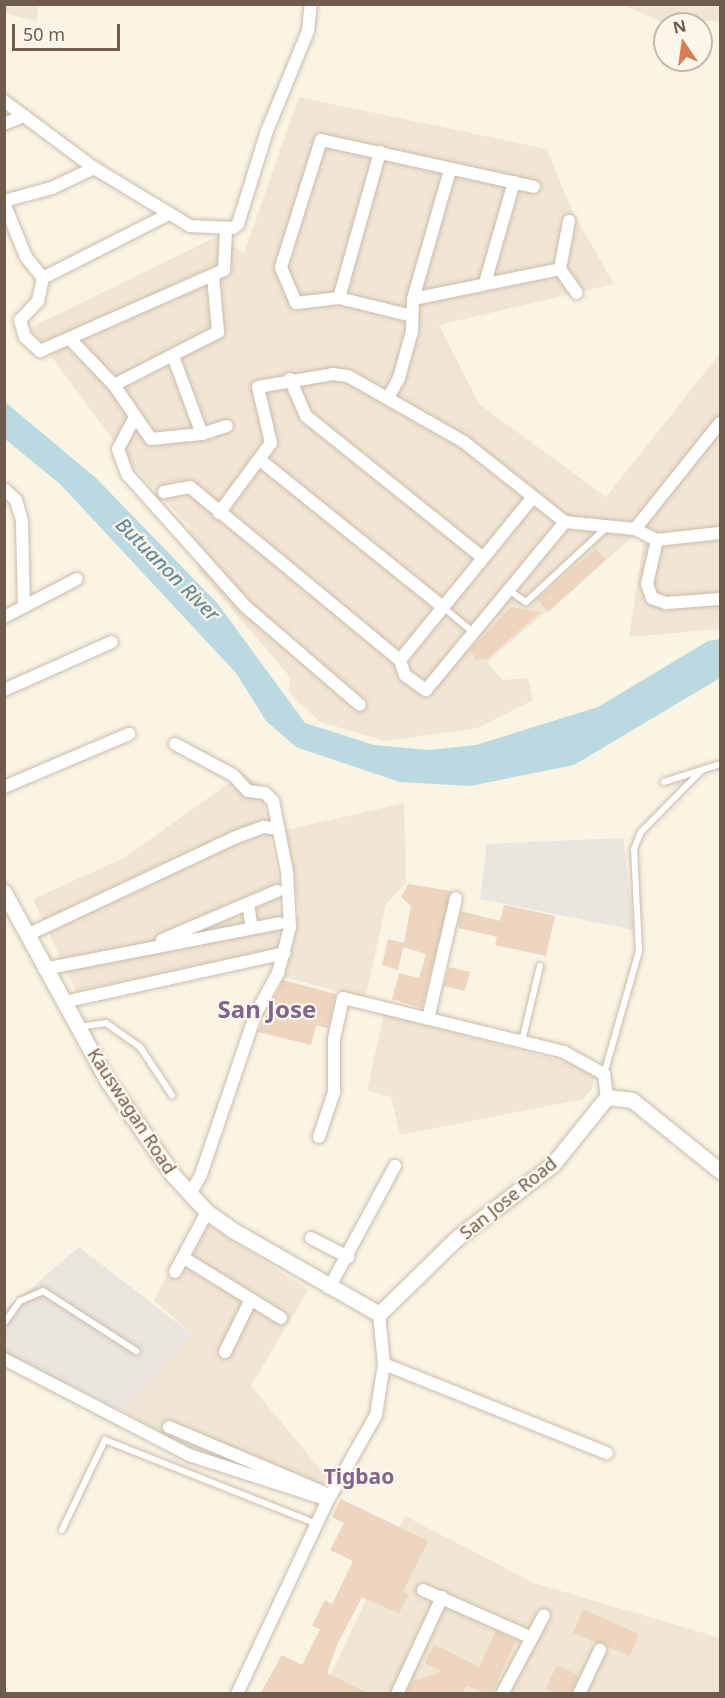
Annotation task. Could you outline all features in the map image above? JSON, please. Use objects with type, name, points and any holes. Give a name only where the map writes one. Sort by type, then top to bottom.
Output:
[{"type":"street","points":[[4,101],[94,168],[167,215],[190,226],[225,230],[238,224],[267,131],[308,31],[311,4]]},
{"type":"street","points":[[4,123],[24,116]]},
{"type":"street","points":[[412,316],[339,298],[296,303],[281,267],[321,140],[534,187]]},
{"type":"street","points":[[339,298],[380,152]]},
{"type":"street","points":[[44,278],[26,257],[4,202],[52,188],[94,168]]},
{"type":"street","points":[[388,398],[399,378],[412,316],[413,299],[450,170]]},
{"type":"street","points":[[485,283],[514,182]]},
{"type":"street","points":[[167,215],[44,278],[38,301],[21,320],[25,337],[40,351],[71,340],[213,276],[224,270],[225,230]]},
{"type":"street","points":[[569,221],[560,269],[577,293]]},
{"type":"street","points":[[413,299],[560,269]]},
{"type":"street","points":[[114,385],[218,332],[213,276]]},
{"type":"street","points":[[71,340],[114,385],[135,417],[157,441],[202,434],[227,426]]},
{"type":"street","points":[[173,356],[202,434]]},
{"type":"street","points":[[219,513],[260,460],[271,441],[258,387],[290,379],[348,376],[464,442],[565,522],[606,528],[635,529],[657,540],[719,532]]},
{"type":"street","points":[[290,379],[306,416],[483,558]]},
{"type":"street","points":[[135,417],[118,449],[134,483],[246,607],[360,705]]},
{"type":"street","points":[[635,529],[720,423]]},
{"type":"street","points":[[260,460],[443,607]]},
{"type":"street","points":[[164,492],[190,487],[400,660],[405,675],[426,690],[475,634],[565,522]]},
{"type":"street","points":[[4,489],[16,500],[22,522],[24,607]]},
{"type":"street","points":[[400,660],[533,497]]},
{"type":"street","points":[[657,540],[647,584],[652,598],[666,603],[720,599]]},
{"type":"street","points":[[4,617],[77,579]]},
{"type":"street","points":[[4,690],[111,642]]},
{"type":"street","points":[[4,787],[129,734]]},
{"type":"street","points":[[175,744],[233,775],[248,790],[269,796],[279,829],[287,872],[290,927],[285,953],[256,1013],[201,1175],[190,1194]]},
{"type":"street","points":[[27,935],[236,837],[264,827],[279,829]]},
{"type":"street","points":[[139,950],[276,891]]},
{"type":"street","name":"Kauswagan Road","points":[[4,892],[44,969],[120,1099],[190,1194],[207,1212],[329,1288],[379,1314]]},
{"type":"street","points":[[428,1018],[456,898]]},
{"type":"street","points":[[248,904],[252,929]]},
{"type":"street","points":[[44,969],[280,923]]},
{"type":"street","points":[[64,1002],[285,953]]},
{"type":"street","points":[[319,1137],[334,1092],[334,1040],[343,998],[564,1052],[604,1074],[607,1097],[632,1100],[720,1171]]},
{"type":"street","name":"San Jose Road","points":[[379,1314],[458,1237],[553,1164],[607,1097]]},
{"type":"street","points":[[329,1288],[348,1257],[395,1166]]},
{"type":"street","points":[[175,1272],[207,1212]]},
{"type":"street","points":[[311,1238],[348,1257]]},
{"type":"street","points":[[184,1258],[280,1318]]},
{"type":"street","points":[[225,1352],[251,1299]]},
{"type":"street","points":[[237,1694],[330,1497],[376,1415],[384,1364],[379,1314]]},
{"type":"street","points":[[4,1359],[189,1455],[330,1497]]},
{"type":"street","points":[[384,1364],[607,1454]]},
{"type":"street","points":[[169,1427],[330,1497]]},
{"type":"street","points":[[423,1590],[532,1638]]},
{"type":"street","points":[[397,1694],[442,1598]]},
{"type":"street","points":[[502,1694],[544,1615]]},
{"type":"street","points":[[579,1694],[600,1650]]},
{"type":"lane","points":[[510,591],[526,602],[606,528]]},
{"type":"lane","points":[[443,607],[475,634]]},
{"type":"lane","points":[[663,782],[720,764]]},
{"type":"lane","points":[[604,1074],[639,951],[634,849],[640,832],[703,769]]},
{"type":"lane","points":[[522,1042],[540,966]]},
{"type":"lane","points":[[78,1027],[106,1023],[140,1047],[172,1095]]},
{"type":"lane","points":[[4,1323],[20,1301],[42,1291],[136,1351]]},
{"type":"lane","points":[[62,1530],[105,1440],[317,1524]]},
{"type":"shaded area","points":[[4,5],[39,5],[36,21],[5,13]]},
{"type":"shaded area","points":[[624,5],[720,5],[720,21],[713,21],[713,12],[653,12],[653,18]]},
{"type":"shaded area","points":[[299,97],[547,149],[572,211],[614,284],[439,325],[479,404],[606,497],[720,353],[720,629],[629,637],[644,539],[634,536],[487,662],[502,680],[528,678],[533,700],[478,728],[385,741],[320,722],[289,693],[290,677],[199,571],[189,526],[132,465],[30,328],[218,236],[244,253]]},
{"type":"shaded area","points":[[243,773],[260,785],[279,883],[278,949],[76,991],[33,899],[124,858]]},
{"type":"shaded area","points":[[404,803],[406,883],[386,904],[365,999],[285,977],[299,908],[282,831]]},
{"type":"shaded area","points":[[623,838],[634,930],[480,899],[487,844]]},
{"type":"shaded area","points":[[384,1014],[576,1065],[594,1075],[593,1087],[584,1099],[400,1135],[391,1097],[367,1090]]},
{"type":"shaded area","points":[[197,1216],[308,1290],[251,1386],[327,1477],[320,1493],[193,1450],[121,1410],[193,1335],[154,1301]]},
{"type":"shaded area","points":[[79,1247],[193,1335],[121,1410],[5,1354],[4,1311]]},
{"type":"shaded area","points":[[405,1516],[534,1583],[720,1638],[720,1693],[322,1694]]},
{"type":"water","name":"Butuanon River","points":[[4,401],[97,479],[218,604],[305,723],[374,745],[429,750],[476,745],[598,707],[708,641],[720,639],[720,678],[574,765],[470,786],[400,782],[296,747],[266,721],[236,673],[60,484],[5,439]]},
{"type":"building","points":[[596,549],[606,560],[548,612],[537,599]]},
{"type":"building","points":[[511,607],[540,612],[487,659],[476,660],[470,650]]},
{"type":"building","points":[[408,884],[452,891],[422,1008],[392,999],[399,973],[419,978],[426,954],[403,947],[398,970],[382,965],[388,939],[404,943],[411,906],[401,897]]},
{"type":"building","points":[[504,905],[555,916],[546,956],[495,945],[497,937],[458,928],[461,911],[500,921]]},
{"type":"building","points":[[449,967],[470,972],[465,991],[444,986]]},
{"type":"building","points":[[283,980],[336,994],[328,1028],[316,1025],[311,1045],[258,1032]]},
{"type":"building","points":[[341,1499],[428,1541],[403,1591],[409,1594],[399,1613],[362,1597],[337,1645],[327,1673],[369,1694],[260,1694],[282,1655],[302,1665],[320,1629],[312,1626],[325,1600],[332,1604],[353,1561],[330,1550],[344,1523],[332,1517]]},
{"type":"building","points":[[583,1609],[639,1634],[630,1656],[573,1633]]},
{"type":"building","points":[[496,1631],[516,1641],[491,1694],[466,1686],[461,1694],[406,1694],[412,1681],[443,1672],[425,1663],[434,1644],[479,1667]]},
{"type":"building","points":[[557,1665],[578,1675],[571,1694],[545,1690]]},
{"type":"district","name":"San Jose","points":[[267,1009]]},
{"type":"district","name":"Tigbao","points":[[359,1476]]}]
